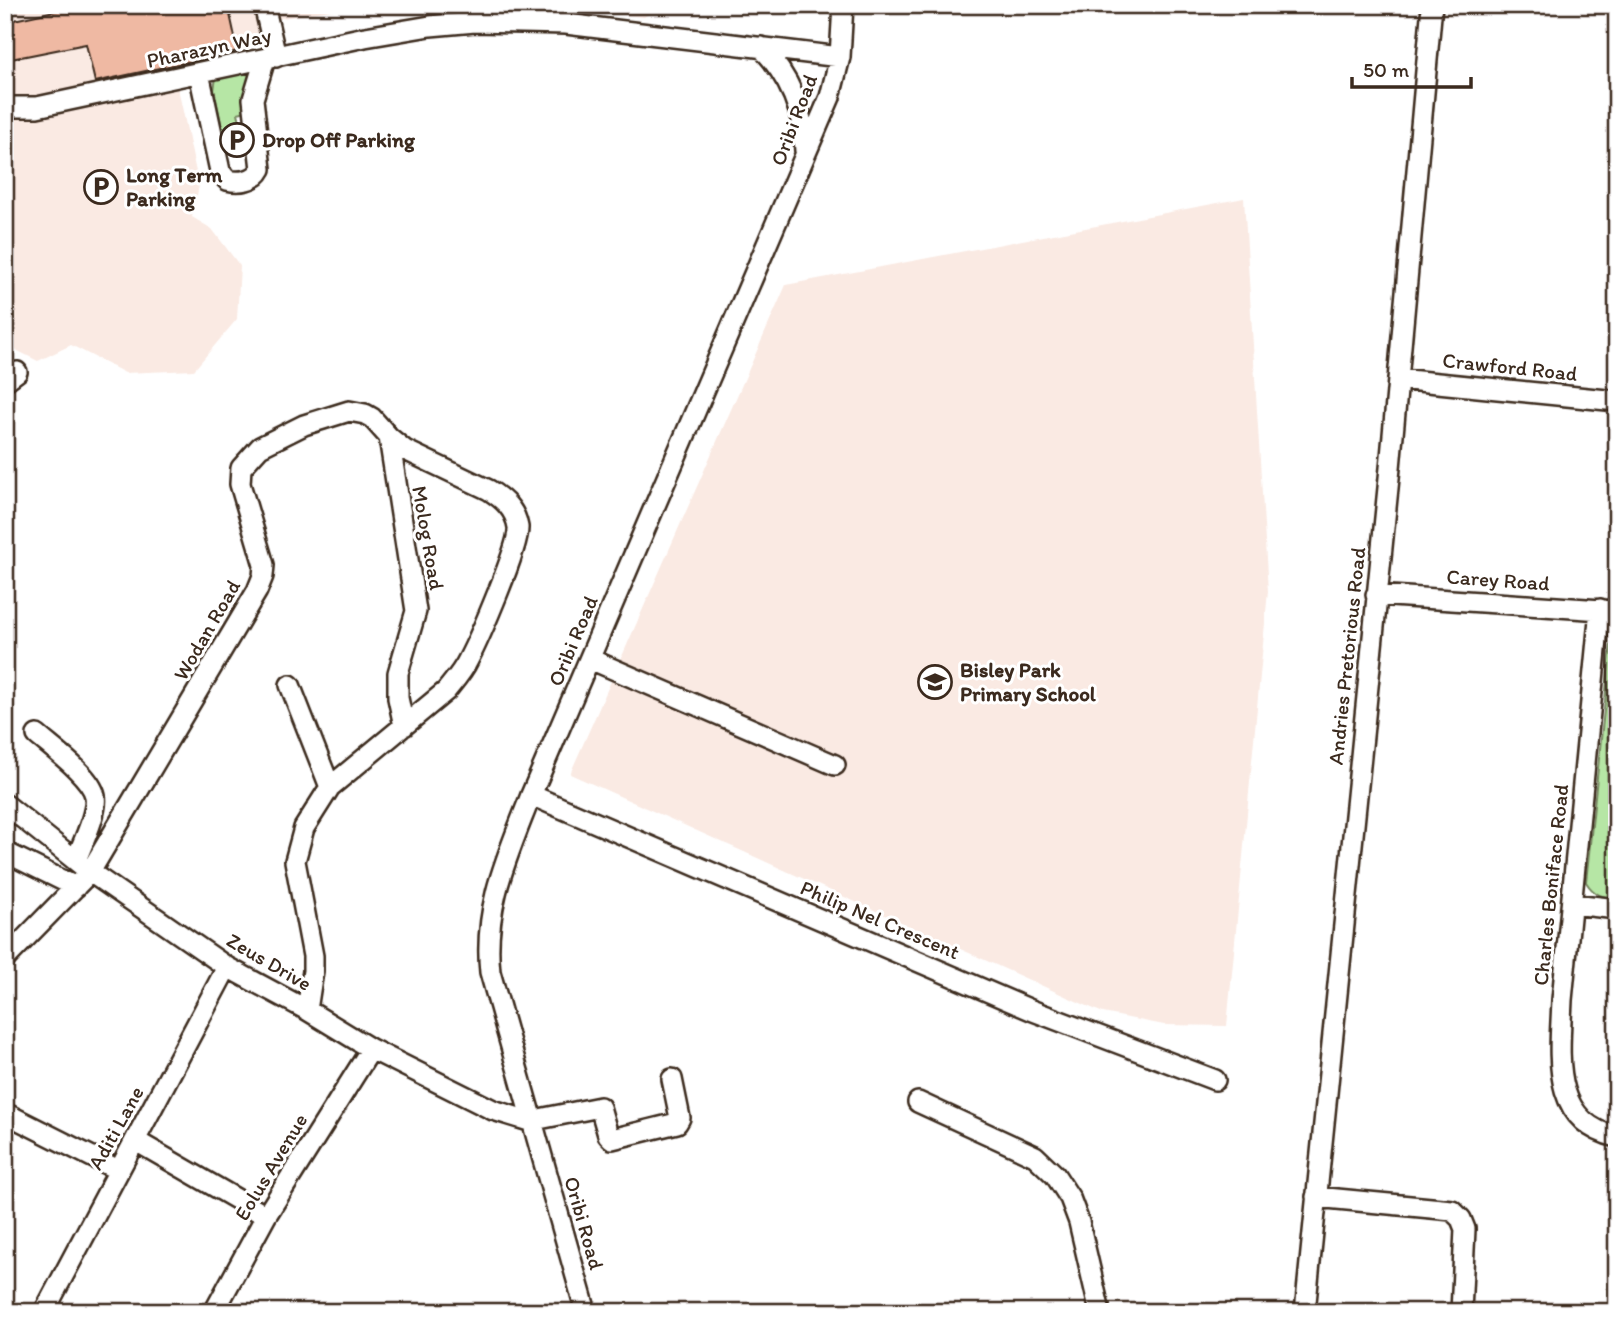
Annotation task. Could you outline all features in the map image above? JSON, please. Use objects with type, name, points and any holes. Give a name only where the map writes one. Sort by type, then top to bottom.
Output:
[{"type":"street","points":[[198,73],[220,171],[228,180],[248,180],[261,170],[253,99],[255,86],[270,58],[264,5]]},
{"type":"street","name":"Oribi Road","points":[[586,1312],[490,972],[487,951],[490,911],[498,880],[531,795],[830,97],[840,57],[843,5]]},
{"type":"street","name":"Andries Pretorious Road","points":[[1305,1312],[1398,379],[1432,5]]},
{"type":"street","name":"Pharazyn Way","points":[[5,107],[37,107],[391,33],[475,22],[566,24],[840,57]]},
{"type":"street","points":[[761,47],[777,63],[793,91],[802,122],[805,159]]},
{"type":"street","name":"Crawford Road","points":[[1398,379],[1617,401]]},
{"type":"street","name":"Wodan Road","points":[[83,866],[263,576],[262,555],[240,484],[241,468],[260,447],[304,425],[340,413],[349,411],[365,414],[383,428],[388,438],[420,458],[489,490],[501,498],[513,512],[518,528],[513,553],[468,661],[446,691],[330,787],[304,828],[295,861],[313,956],[307,1010]]},
{"type":"street","name":"Molog Road","points":[[388,438],[416,604],[398,673],[398,698],[404,726]]},
{"type":"street","name":"Carey Road","points":[[1376,595],[1608,610]]},
{"type":"street","name":"Charles Boniface Road","points":[[1608,610],[1562,1000],[1559,1065],[1566,1095],[1574,1112],[1594,1130],[1617,1137]]},
{"type":"street","points":[[590,659],[835,765]]},
{"type":"street","points":[[289,685],[330,787]]},
{"type":"street","points":[[5,959],[76,887],[94,809],[95,795],[88,782],[37,736]]},
{"type":"street","name":"Philip Nel Crescent","points":[[531,795],[1031,1010],[1215,1080]]},
{"type":"street","name":"Zeus Drive","points":[[5,804],[83,866],[226,967],[307,1010],[371,1049],[493,1110],[532,1122]]},
{"type":"street","points":[[5,852],[76,887]]},
{"type":"street","points":[[1573,904],[1617,909]]},
{"type":"street","name":"Aditi Lane","points":[[44,1312],[226,967]]},
{"type":"street","name":"Eolus Avenue","points":[[214,1312],[266,1216],[371,1049]]},
{"type":"street","points":[[532,1122],[600,1107],[607,1135],[612,1139],[677,1123],[680,1118],[672,1079]]},
{"type":"street","points":[[918,1102],[1035,1156],[1055,1175],[1070,1198],[1079,1222],[1100,1312]]},
{"type":"street","points":[[5,1113],[118,1170]]},
{"type":"street","points":[[136,1141],[266,1216]]},
{"type":"street","points":[[1316,1197],[1452,1210],[1461,1219],[1465,1229],[1461,1312]]},
{"type":"shaded area","points":[[5,5],[359,5],[266,21],[261,23],[260,42],[255,45],[173,65],[199,186],[192,217],[212,229],[240,266],[237,319],[194,370],[125,373],[71,345],[38,361],[18,351],[5,339]]},
{"type":"shaded area","points":[[532,5],[664,5],[644,17]]},
{"type":"shaded area","name":"Bisley Park Primary School","points":[[1244,198],[1268,591],[1227,1026],[1164,1025],[1103,1013],[570,774],[786,285]]},
{"type":"green space","points":[[251,70],[250,110],[238,113],[243,134],[224,137],[214,90],[216,78]]},
{"type":"green space","points":[[1617,620],[1617,899],[1599,895],[1586,882],[1613,625]]},
{"type":"building","points":[[96,5],[157,5],[159,12],[188,5],[228,5],[238,51],[95,82],[86,44],[11,59],[5,22],[68,8],[69,12]]},
{"type":"place","name":"Drop Off Parking","points":[[237,140]]},
{"type":"place","name":"Long Term Parking","points":[[101,187]]},
{"type":"place","name":"Bisley Park Primary School","points":[[935,682]]}]
